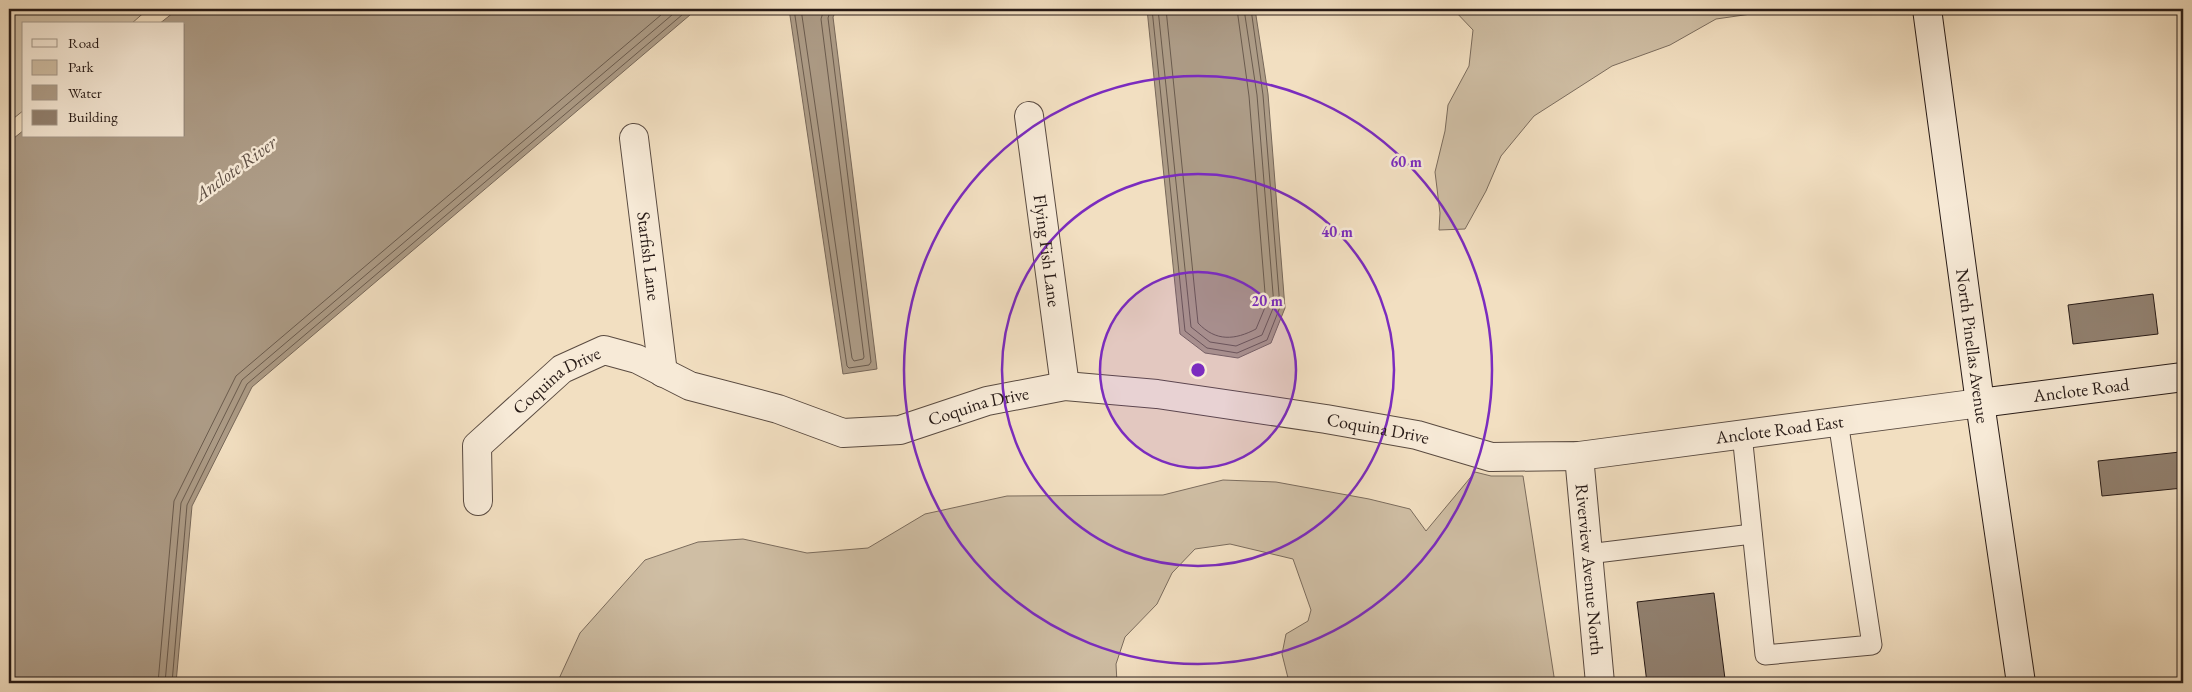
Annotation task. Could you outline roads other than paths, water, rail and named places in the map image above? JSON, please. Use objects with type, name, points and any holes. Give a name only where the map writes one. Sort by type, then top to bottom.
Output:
[{"type":"street","name":"North Pinellas Avenue","points":[[1926,9],[1980,403],[2021,683]]},
{"type":"street","name":"Flying Fish Lane","points":[[1029,116],[1065,386]]},
{"type":"street","name":"Starfish Lane","points":[[634,138],[663,373]]},
{"type":"street","name":"Coquina Drive","points":[[478,501],[477,446],[562,369],[604,350],[637,359],[690,386],[778,409],[843,433],[900,430],[988,401],[1065,386],[1158,394],[1326,419],[1417,435],[1491,457],[1579,456]]},
{"type":"street","name":"Anclote Road","points":[[1980,403],[2183,377]]},
{"type":"street","name":"Anclote Road East","points":[[1579,456],[1980,403]]},
{"type":"street","name":"Riverview Avenue North","points":[[1579,456],[1600,683]]},
{"type":"lane","points":[[1742,434],[1765,655],[1872,645],[1838,421]]},
{"type":"lane","points":[[1588,554],[1752,534]]},
{"type":"water","name":"Anclote River","points":[[178,9],[697,9],[252,387],[192,506],[176,683],[9,683],[9,142],[22,132],[22,138],[185,138],[185,22],[162,22]]},
{"type":"water","points":[[789,9],[837,9],[833,17],[877,369],[843,374]]},
{"type":"water","points":[[1147,9],[1255,9],[1268,94],[1285,308],[1271,343],[1238,358],[1205,353],[1180,334]]}]
